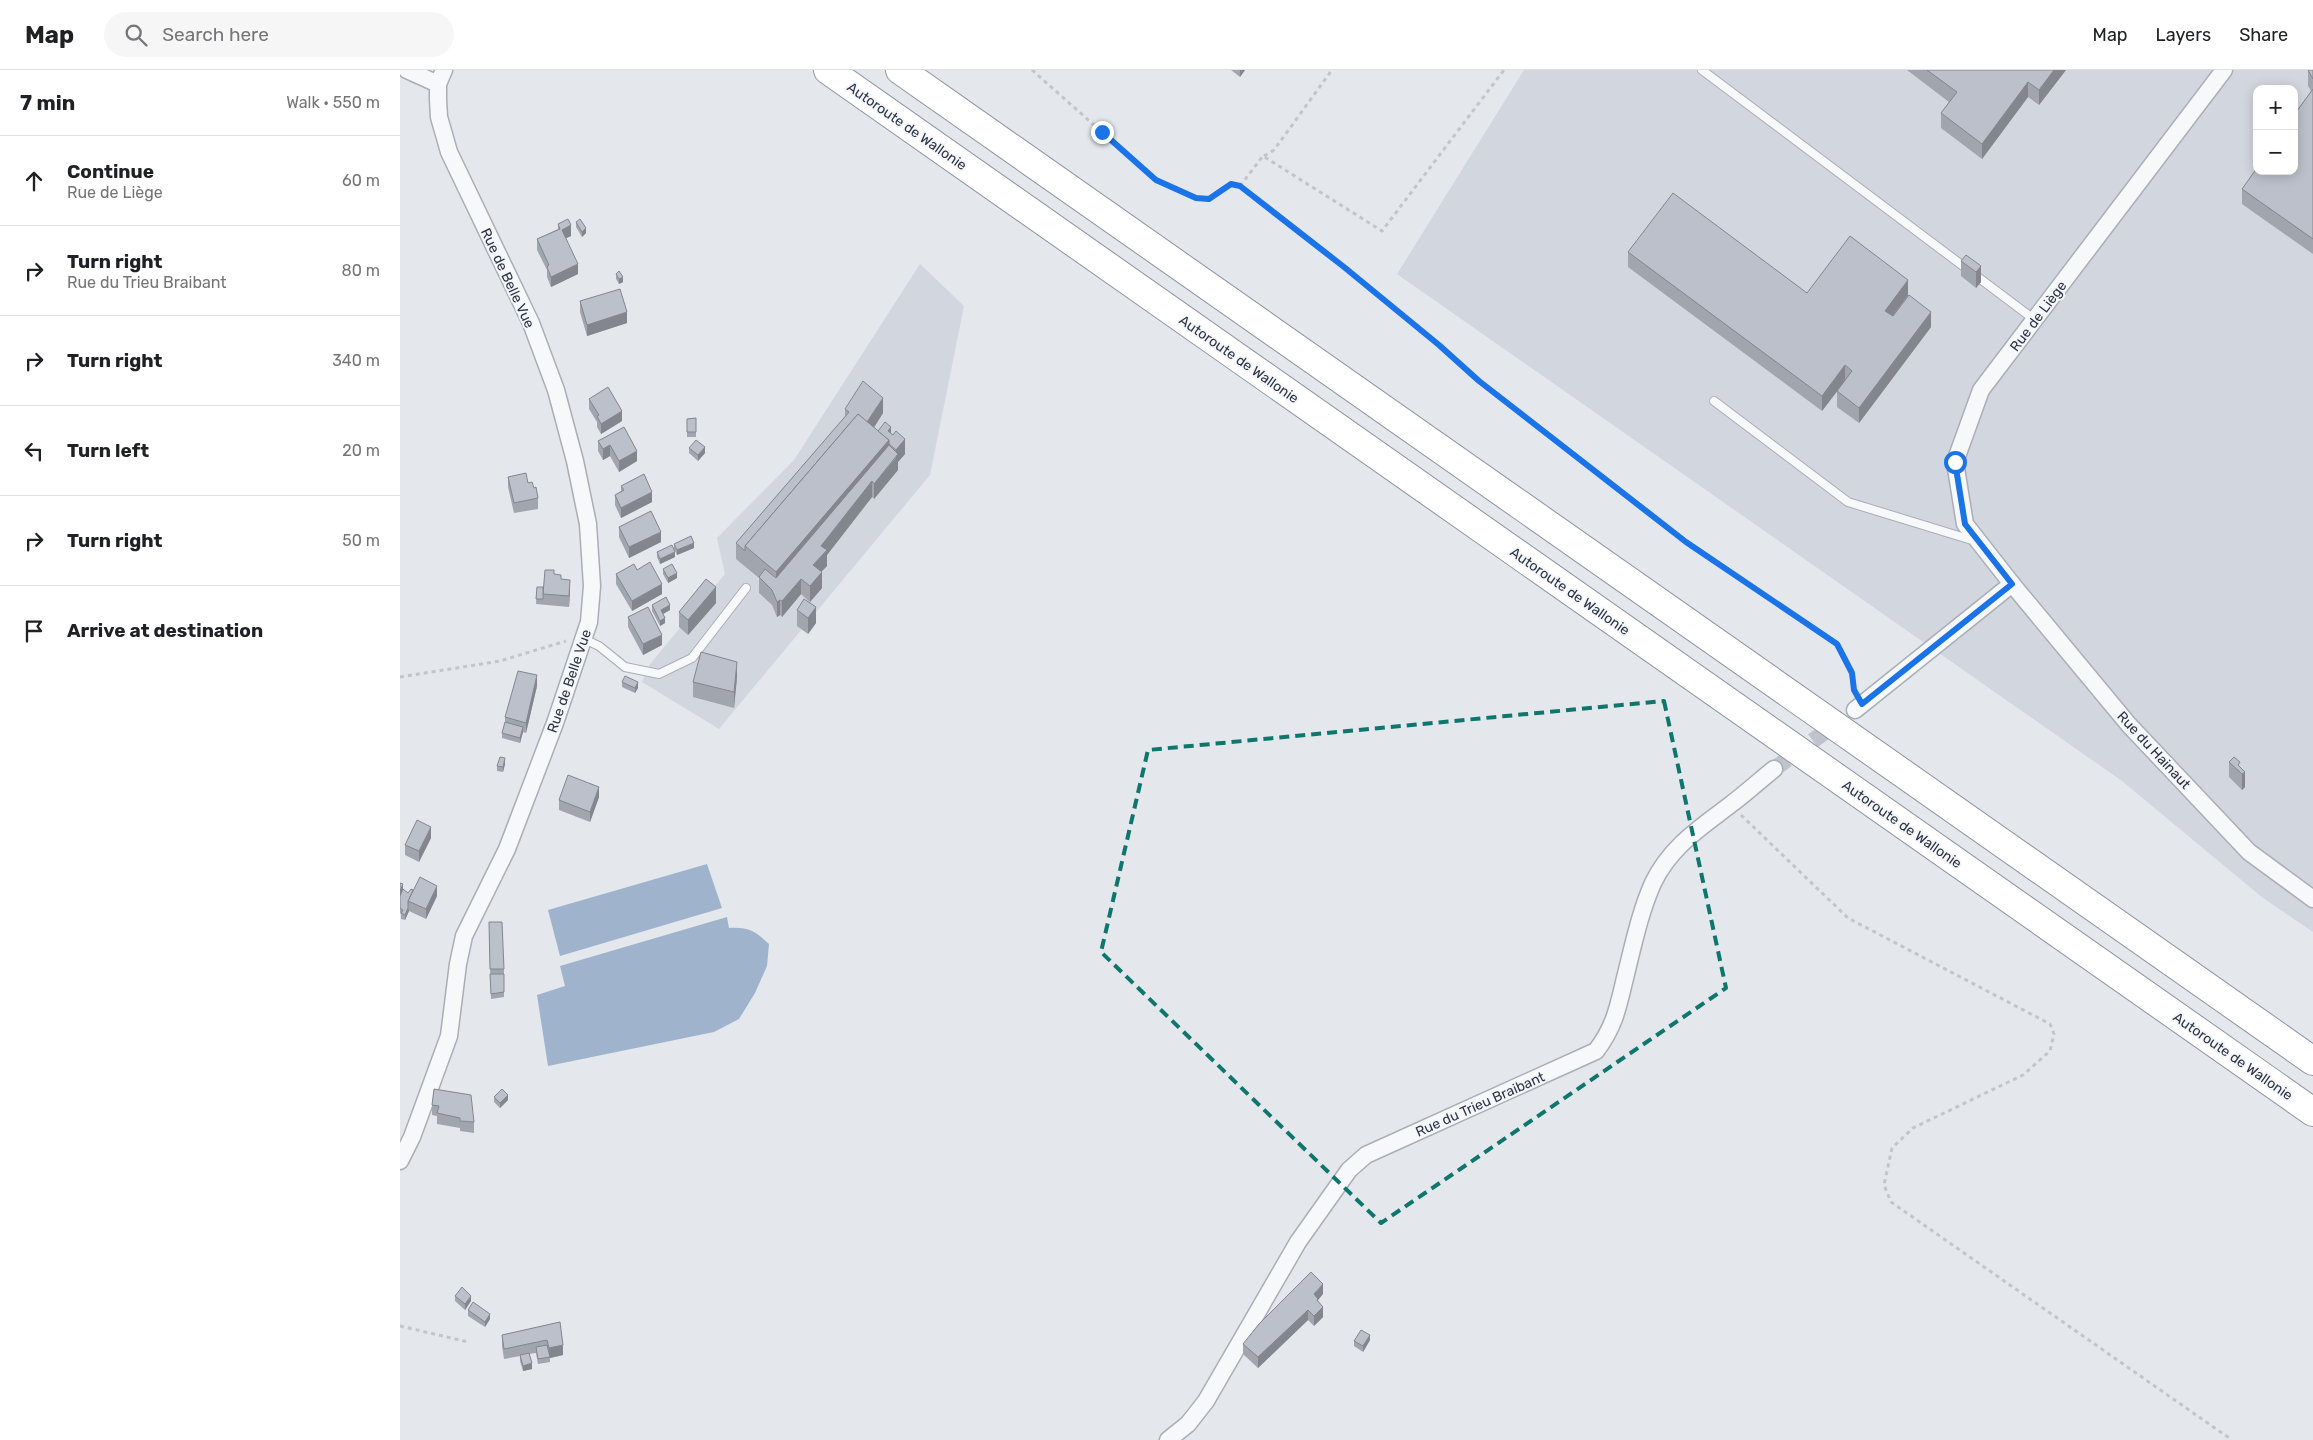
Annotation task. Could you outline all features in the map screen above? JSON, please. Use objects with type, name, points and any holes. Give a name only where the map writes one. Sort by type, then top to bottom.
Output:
[{"type":"highway","name":"Autoroute de Wallonie","points":[[828,70],[2313,1112]]},
{"type":"highway","points":[[900,70],[2313,1061]]},
{"type":"street","points":[[407,70],[441,77]]},
{"type":"street","name":"Rue de Liège","points":[[2012,584],[1965,524],[1955,462],[1981,390],[2224,70]]},
{"type":"street","name":"Rue de Belle Vue","points":[[400,1161],[408,1145],[449,1036],[458,964],[464,936],[507,849],[584,639],[589,622],[592,586],[588,524],[575,461],[556,390],[530,323],[449,152],[439,117],[441,77]]},
{"type":"street","points":[[1858,707],[2012,584]]},
{"type":"street","name":"Rue du Hainaut","points":[[2012,584],[2129,725],[2249,852],[2313,899]]},
{"type":"street","name":"Rue du Trieu Braibant","points":[[1168,1440],[1188,1424],[1206,1401],[1298,1242],[1349,1170],[1366,1155],[1596,1051],[1608,1035],[1618,1012],[1641,919],[1654,883],[1669,856],[1688,836],[1774,769]]},
{"type":"lane","points":[[1702,70],[2035,320]]},
{"type":"lane","points":[[1714,401],[1848,502],[1979,542]]},
{"type":"lane","points":[[584,639],[599,646],[625,667],[659,674],[692,658],[746,588]]},
{"type":"path","points":[[1032,70],[1156,180],[1196,198],[1209,199],[1231,184],[1240,186],[1351,273],[1439,345],[1479,381],[1686,542],[1837,644],[1852,673],[1858,707]]},
{"type":"path","points":[[1240,186],[1263,156],[1274,150],[1332,70]]},
{"type":"path","points":[[1263,156],[1382,231],[1504,70]]},
{"type":"path","points":[[400,676],[500,661],[569,640],[584,639]]},
{"type":"path","points":[[1730,805],[1848,918],[2050,1024],[2054,1034],[2050,1051],[2023,1075],[1913,1128],[1892,1148],[1884,1185],[1892,1202],[2232,1440]]},
{"type":"path","points":[[400,1326],[468,1342]]},
{"type":"highlighted area","points":[[1664,701],[1726,988],[1381,1223],[1101,952],[1148,750]]},
{"type":"shaded area","points":[[1524,70],[2313,70],[2313,932],[2263,898],[2122,781],[1397,274]]},
{"type":"shaded area","points":[[920,264],[964,306],[930,475],[719,729],[642,682],[650,664],[725,574],[717,538],[794,460]]},
{"type":"water","points":[[707,864],[722,908],[560,956],[548,910]]},
{"type":"water","points":[[727,917],[729,928],[742,928],[751,931],[769,944],[767,966],[755,993],[739,1019],[714,1032],[548,1066],[537,995],[565,986],[560,966]]},
{"type":"building","points":[[1927,70],[2054,70],[2039,90],[2028,82],[1982,144],[1941,113],[1957,92]]},
{"type":"building","points":[[2308,70],[2313,70],[2313,79]]},
{"type":"building","points":[[2313,89],[2313,239],[2242,189],[2253,174],[2298,175],[2298,110]]},
{"type":"building","points":[[1673,193],[1807,293],[1850,236],[1908,280],[1885,311],[1893,316],[1909,295],[1931,312],[1859,408],[1837,391],[1852,371],[1845,365],[1822,396],[1628,252]]},
{"type":"building","points":[[568,219],[571,225],[562,230],[578,264],[551,277],[547,267],[549,265],[537,239],[560,229],[558,224]]},
{"type":"building","points":[[580,219],[586,228],[582,232],[576,222]]},
{"type":"building","points":[[1966,255],[1981,266],[1976,272],[1961,261]]},
{"type":"building","points":[[619,271],[623,277],[619,279],[616,274]]},
{"type":"building","points":[[620,289],[627,312],[587,325],[580,301]]},
{"type":"building","points":[[863,381],[883,398],[867,422],[858,414],[745,546],[745,551],[736,543],[849,412],[845,409]]},
{"type":"building","points":[[608,387],[622,411],[601,424],[597,416],[599,415],[589,399]]},
{"type":"building","points":[[858,414],[889,440],[776,572],[745,546]]},
{"type":"building","points":[[696,418],[696,432],[687,432],[687,419]]},
{"type":"building","points":[[885,422],[891,427],[888,431],[893,435],[896,431],[905,439],[896,450],[889,444],[889,440],[878,431]]},
{"type":"building","points":[[624,427],[637,451],[619,461],[610,445],[603,449],[598,441]]},
{"type":"building","points":[[696,440],[705,447],[698,455],[689,448]]},
{"type":"building","points":[[889,445],[898,454],[874,484],[872,481],[821,546],[827,550],[813,565],[822,572],[810,586],[801,579],[782,601],[777,602],[772,590],[759,577],[765,569],[776,578]]},
{"type":"building","points":[[526,473],[528,483],[532,482],[534,488],[536,487],[538,498],[514,503],[508,477]]},
{"type":"building","points":[[644,474],[652,492],[621,508],[615,495],[624,490],[621,486]]},
{"type":"building","points":[[651,511],[661,532],[629,547],[619,527]]},
{"type":"building","points":[[691,536],[694,543],[677,550],[674,544]]},
{"type":"building","points":[[672,545],[675,552],[660,559],[657,552]]},
{"type":"building","points":[[650,562],[662,584],[632,601],[616,574],[634,564],[637,570]]},
{"type":"building","points":[[672,564],[677,573],[668,578],[663,569]]},
{"type":"building","points":[[545,570],[554,570],[554,574],[561,575],[561,579],[570,580],[569,596],[543,594]]},
{"type":"building","points":[[706,579],[716,587],[688,620],[679,612]]},
{"type":"building","points":[[537,587],[543,587],[543,599],[536,599]]},
{"type":"building","points":[[666,597],[670,605],[661,610],[665,618],[660,621],[652,605]]},
{"type":"building","points":[[804,599],[816,607],[808,618],[797,610]]},
{"type":"building","points":[[648,607],[662,635],[643,644],[628,617]]},
{"type":"building","points":[[701,652],[737,662],[734,692],[693,682]]},
{"type":"building","points":[[518,671],[537,675],[526,723],[505,717]]},
{"type":"building","points":[[625,676],[638,682],[635,688],[622,682]]},
{"type":"building","points":[[505,722],[523,727],[520,738],[502,733]]},
{"type":"building","points":[[500,757],[505,758],[503,767],[497,766]]},
{"type":"building","points":[[2234,757],[2240,762],[2238,765],[2245,772],[2242,774],[2229,762]]},
{"type":"building","points":[[568,775],[599,787],[590,812],[559,800]]},
{"type":"building","points":[[417,820],[431,827],[419,851],[405,845]]},
{"type":"building","points":[[420,877],[437,886],[426,909],[408,901]]},
{"type":"building","points":[[403,889],[408,893],[411,889],[413,890],[405,915],[401,913],[403,910],[400,908],[400,896]]},
{"type":"building","points":[[489,922],[502,922],[504,969],[490,969]]},
{"type":"building","points":[[490,974],[504,974],[504,992],[491,994]]},
{"type":"building","points":[[434,1089],[471,1095],[474,1122],[460,1121],[460,1118],[437,1113],[439,1106],[432,1105]]},
{"type":"building","points":[[502,1089],[508,1095],[500,1103],[494,1097]]},
{"type":"building","points":[[1311,1272],[1323,1284],[1314,1294],[1323,1307],[1314,1316],[1308,1310],[1258,1357],[1243,1344],[1259,1324]]},
{"type":"building","points":[[462,1287],[471,1296],[465,1304],[455,1296]]},
{"type":"building","points":[[473,1302],[490,1314],[485,1322],[468,1310]]},
{"type":"building","points":[[560,1322],[563,1345],[549,1348],[547,1340],[504,1349],[502,1335]]},
{"type":"building","points":[[1361,1330],[1370,1335],[1363,1346],[1354,1341]]},
{"type":"building","points":[[547,1345],[550,1357],[538,1359],[536,1347]]},
{"type":"building","points":[[529,1353],[532,1363],[523,1366],[520,1355]]},
{"type":"tunnel","points":[[1774,769],[1855,710]]},
{"type":"route","points":[[1102,132],[1156,180],[1196,198],[1209,199],[1231,184],[1240,186],[1344,267],[1439,345],[1479,381],[1658,518],[1686,542],[1837,644],[1852,673],[1854,690],[1862,704],[2012,584],[1965,524],[1955,462]]}]
